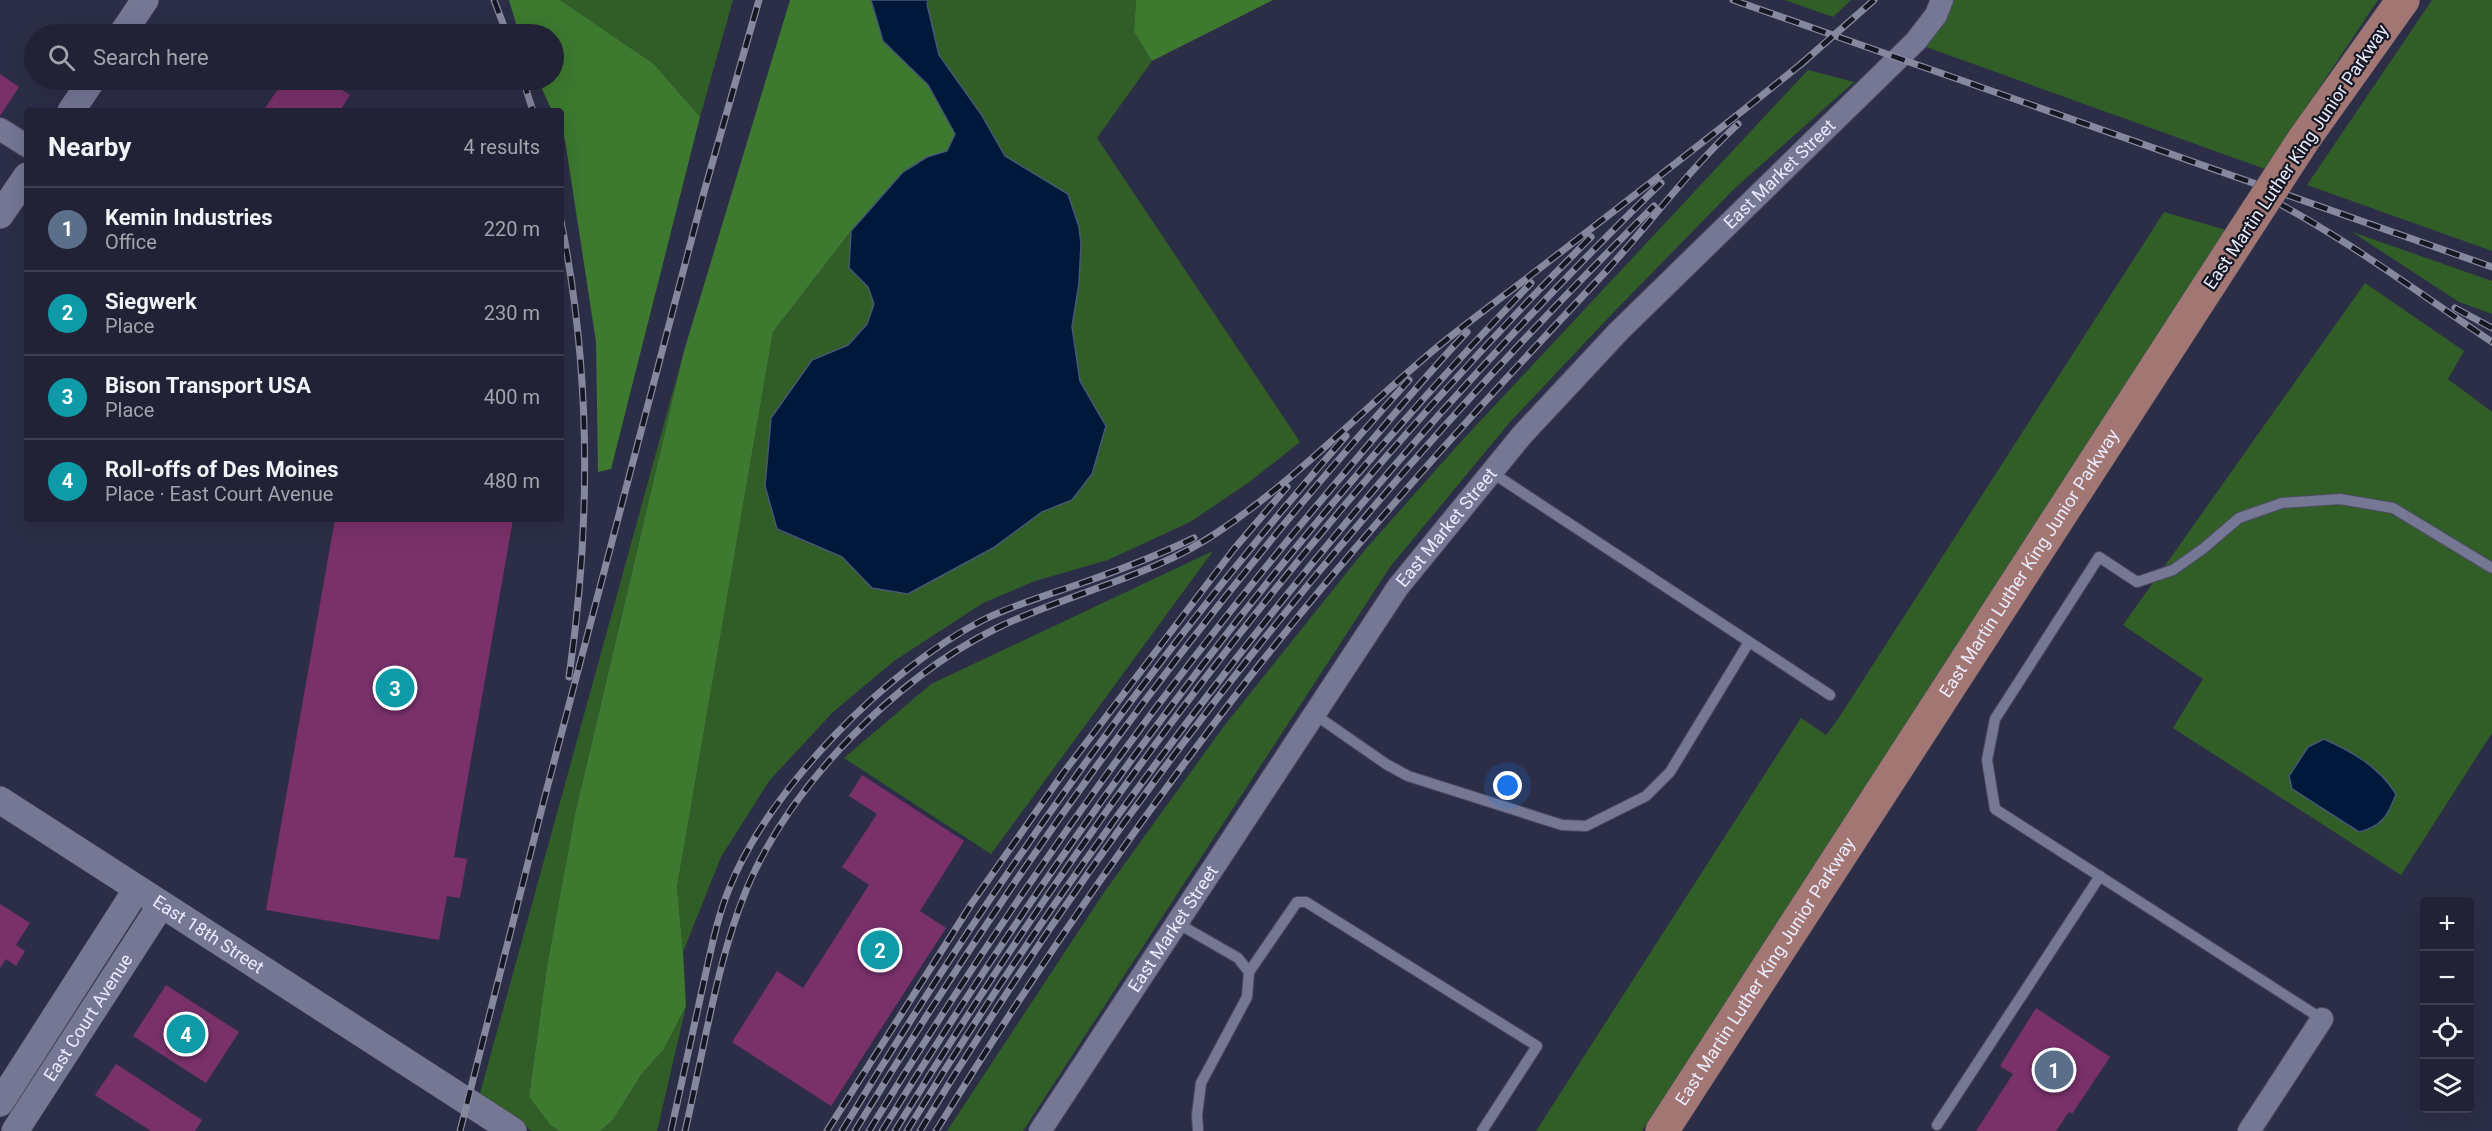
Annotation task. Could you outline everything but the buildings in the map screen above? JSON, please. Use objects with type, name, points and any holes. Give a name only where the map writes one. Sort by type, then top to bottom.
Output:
[{"type":"main road","name":"East Martin Luther King Junior Parkway","points":[[1662,1131],[2304,139],[2403,0]]},
{"type":"street","points":[[129,24],[145,0]]},
{"type":"street","name":"East Market Street","points":[[1040,1131],[1398,587],[1522,435],[1619,331],[1916,41],[1936,15],[1942,0]]},
{"type":"street","points":[[73,108],[85,90]]},
{"type":"street","points":[[0,129],[24,144]]},
{"type":"street","points":[[0,215],[24,180]]},
{"type":"street","name":"East 18th Street","points":[[0,800],[513,1131]]},
{"type":"street","name":"East Court Avenue","points":[[0,1102],[137,889]]},
{"type":"street","name":"East Court Avenue","points":[[15,1131],[161,905]]},
{"type":"street","points":[[2249,1131],[2322,1019]]},
{"type":"lane","points":[[1491,472],[1830,695]]},
{"type":"lane","points":[[2322,1019],[1995,809],[1987,760],[1995,719],[2099,557],[2137,582],[2172,570],[2204,548],[2239,518],[2282,504],[2340,499],[2393,508],[2492,568]]},
{"type":"lane","points":[[1314,714],[1386,764],[1408,776],[1562,825],[1586,826],[1646,796],[1670,772],[1749,642]]},
{"type":"lane","points":[[1937,1125],[2100,876]]},
{"type":"lane","points":[[1198,1131],[1197,1115],[1201,1083],[1247,997],[1249,972],[1298,902],[1306,902],[1538,1046],[1482,1131]]},
{"type":"lane","points":[[1177,923],[1238,958],[1249,972]]},
{"type":"green space","points":[[509,0],[560,0],[654,64],[700,117],[611,469],[598,472],[596,342],[564,138],[564,108],[551,108],[543,90],[564,90],[564,24],[516,24]]},
{"type":"green space","points":[[560,0],[733,0],[700,117],[654,64]]},
{"type":"green space","points":[[790,0],[871,0],[883,41],[928,85],[955,134],[947,151],[927,157],[903,172],[851,231],[773,332],[677,887],[686,1006],[664,1049],[641,1075],[613,1120],[600,1131],[560,1131],[551,1126],[529,1097],[547,966],[575,814],[684,351]]},
{"type":"green space","points":[[928,0],[1136,0],[1134,32],[1152,61],[1097,138],[1300,442],[1248,483],[1190,522],[1108,560],[1035,581],[983,603],[894,661],[833,712],[769,781],[721,857],[683,952],[677,887],[773,332],[851,231],[849,268],[868,287],[874,304],[867,324],[848,345],[812,360],[777,530],[842,557],[872,588],[993,548],[1042,512],[1072,500],[1092,474],[1106,426],[1080,381],[1072,327],[1079,283],[1081,244],[1068,195],[1005,156],[981,114],[939,55],[926,3]]},
{"type":"green space","points":[[1136,0],[1273,0],[1152,61],[1134,32]]},
{"type":"green space","points":[[1785,0],[1851,0],[1833,17]]},
{"type":"green space","points":[[1954,0],[2378,0],[2265,169],[1926,47]]},
{"type":"green space","points":[[2432,0],[2492,0],[2492,251],[2307,185]]},
{"type":"green space","points":[[1808,70],[1854,82],[1734,189],[1610,316],[1510,422],[1390,567],[1023,1131],[947,1131],[1105,891],[1224,726],[1364,551],[1457,446]]},
{"type":"green space","points":[[2164,212],[2226,230],[1811,875],[1642,1131],[1536,1131],[1801,718],[1826,735],[1838,719]]},
{"type":"green space","points":[[2352,232],[2492,281],[2492,314],[2459,302]]},
{"type":"green space","points":[[2365,283],[2464,351],[2448,379],[2492,412],[2492,733],[2401,875],[2173,728],[2203,679],[2123,625]]},
{"type":"green space","points":[[684,351],[575,814],[547,966],[529,1097],[551,1126],[560,1131],[532,1131],[479,1097]]},
{"type":"green space","points":[[1213,551],[991,854],[844,758],[931,684]]},
{"type":"green space","points":[[686,1006],[657,1131],[600,1131],[613,1120],[641,1075],[664,1049]]},
{"type":"water","points":[[871,0],[928,0],[939,55],[981,114],[1005,156],[1068,194],[1079,227],[1081,244],[1079,283],[1072,327],[1080,381],[1106,426],[1092,474],[1072,500],[1042,512],[993,548],[908,594],[872,588],[842,557],[777,529],[765,486],[771,418],[812,360],[848,345],[867,324],[874,304],[868,287],[849,268],[851,231],[903,172],[927,157],[947,151],[955,134],[928,85],[883,41]]},
{"type":"water","points":[[2324,739],[2364,761],[2382,776],[2396,794],[2387,814],[2373,827],[2359,832],[2292,789],[2289,776],[2308,747]]},
{"type":"railway","points":[[494,0],[503,24]]},
{"type":"railway","points":[[460,1131],[545,796],[704,192],[759,0]]},
{"type":"railway","points":[[1733,0],[2492,267]]},
{"type":"railway","points":[[1801,64],[1874,0]]},
{"type":"railway","points":[[685,1131],[719,977],[747,888],[766,849],[790,811],[818,774],[850,738],[920,676],[957,650],[1023,616],[1165,562],[1192,548],[1247,512],[1302,467],[1448,338],[1806,60]]},
{"type":"railway","points":[[526,90],[532,108]]},
{"type":"railway","points":[[936,1131],[1086,901],[1166,788],[1249,678],[1417,477],[1613,264],[1700,162],[1738,124]]},
{"type":"railway","points":[[907,1131],[977,1020],[1050,911],[1165,751],[1258,631],[1423,433],[1540,306],[1661,183]]},
{"type":"railway","points":[[2255,191],[2346,244],[2492,342]]},
{"type":"railway","points":[[920,1131],[999,1006],[1081,883],[1168,763],[1259,646],[1352,532],[1450,420],[1550,312],[1654,206]]},
{"type":"railway","points":[[895,1131],[1049,893],[1131,777],[1217,663],[1305,552],[1397,444],[1591,237]]},
{"type":"railway","points":[[564,238],[578,334],[583,391],[584,448],[581,563],[569,677]]},
{"type":"railway","points":[[882,1131],[953,1018],[1027,907],[1104,797],[1184,690],[1266,584],[1351,481],[1531,283]]},
{"type":"railway","points":[[2455,308],[2492,328]]},
{"type":"railway","points":[[869,1131],[922,1046],[1032,880],[1148,718],[1271,561],[1467,332]]},
{"type":"railway","points":[[855,1131],[980,934],[1114,742],[1257,557],[1409,380]]},
{"type":"railway","points":[[842,1131],[957,949],[1079,772],[1208,601],[1346,436]]},
{"type":"railway","points":[[827,1131],[972,903],[1064,772],[1234,549],[1287,487]]},
{"type":"railway","points":[[671,1131],[712,946],[729,889],[747,850],[772,811],[802,772],[871,700],[908,668],[946,641],[1008,609],[1127,567],[1194,538]]},
{"type":"place","name":"Bison Transport USA","points":[[395,688]]},
{"type":"place","name":"Siegwerk","points":[[880,950]]},
{"type":"place","name":"Roll-offs of Des Moines","points":[[186,1034]]},
{"type":"place","name":"Kemin Industries","points":[[2054,1070]]}]
